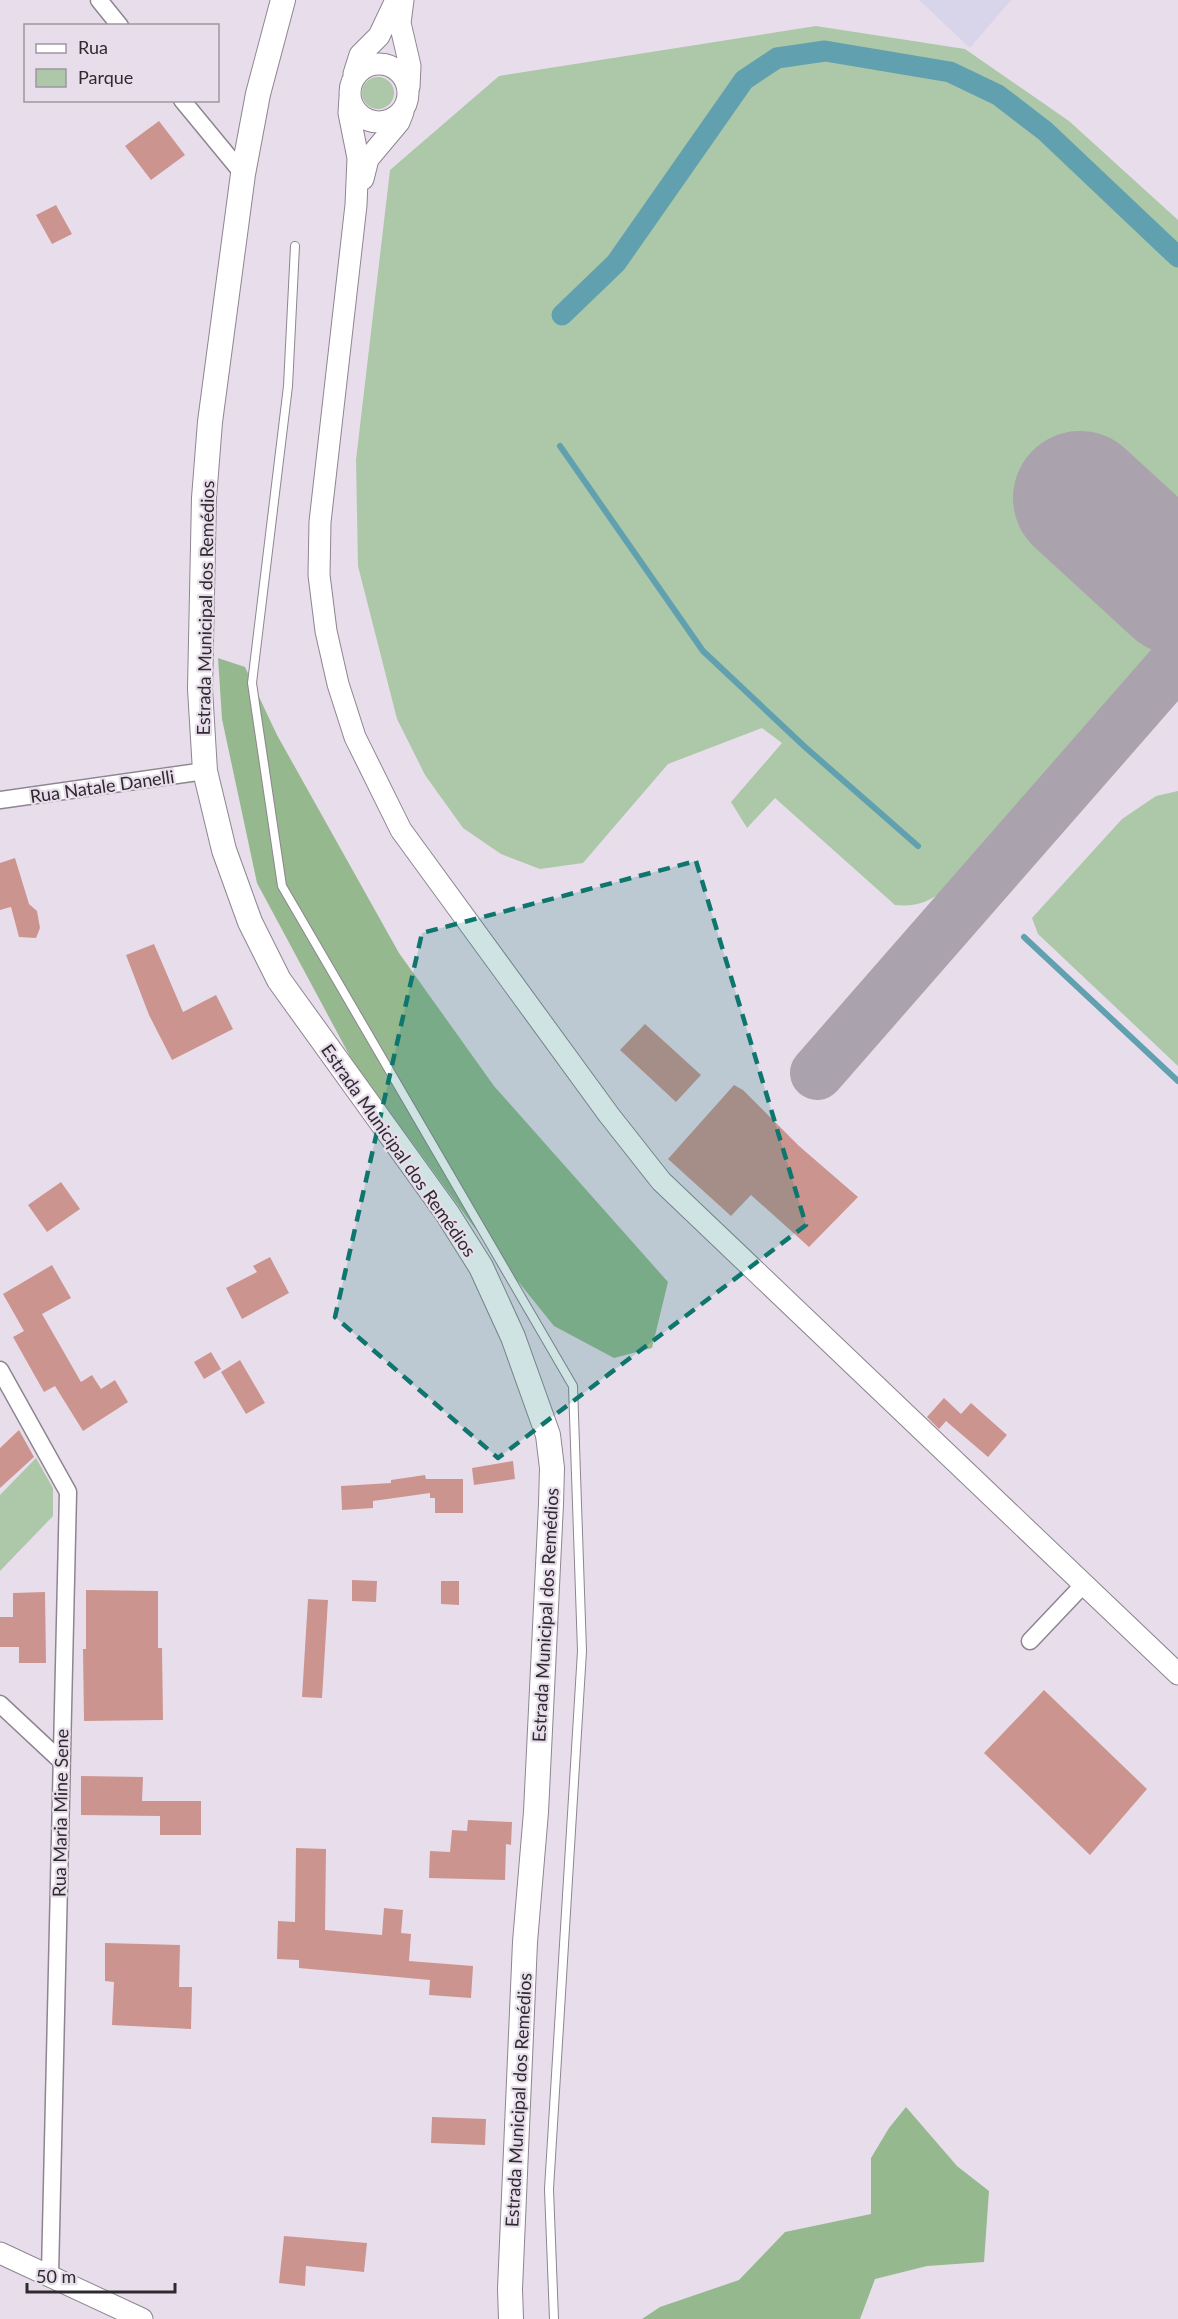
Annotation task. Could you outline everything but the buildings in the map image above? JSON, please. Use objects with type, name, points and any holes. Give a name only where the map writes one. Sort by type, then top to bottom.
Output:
[{"type":"main road","name":"Estrada Municipal dos Remédios","points":[[283,0],[258,94],[243,174],[210,422],[204,498],[200,689],[205,771],[225,850],[243,902],[279,980],[447,1213],[481,1267],[513,1337],[548,1435],[552,1468],[551,1504],[536,1812],[525,1942],[510,2289],[511,2319]]},
{"type":"street","points":[[99,0],[118,24]]},
{"type":"street","points":[[396,0],[379,36],[360,55],[351,87],[349,113],[358,158],[356,205],[320,522],[319,575],[326,631],[338,684],[355,737],[376,784],[401,830],[438,883],[661,1181],[1178,1674]]},
{"type":"street","points":[[356,205],[368,159],[399,122],[407,99],[410,66],[400,23],[403,0]]},
{"type":"street","points":[[387,64],[402,75],[407,99],[394,118],[375,122],[358,114],[351,87],[368,65],[387,64]]},
{"type":"street","points":[[185,102],[243,174]]},
{"type":"street","name":"Rua Natale Danelli","points":[[0,800],[205,771]]},
{"type":"street","name":"Rua Maria Mine Sene","points":[[0,1370],[68,1492],[50,2274]]},
{"type":"street","points":[[1030,1641],[1084,1584]]},
{"type":"street","points":[[0,1704],[61,1761]]},
{"type":"street","points":[[0,2253],[50,2274],[142,2319]]},
{"type":"lane","points":[[295,246],[288,386],[252,683],[282,886],[573,1386],[582,1651],[549,2189],[554,2319]]},
{"type":"highlighted area","points":[[696,861],[806,1225],[498,1458],[335,1317],[422,933]]},
{"type":"shaded area","points":[[919,0],[1011,0],[970,48]]},
{"type":"green space","points":[[816,26],[965,49],[1069,121],[1178,220],[1178,500],[1125,451],[1039,542],[1157,652],[946,889],[922,903],[895,905],[775,798],[747,828],[731,802],[782,743],[762,728],[668,764],[583,863],[540,869],[501,854],[463,828],[425,775],[397,719],[358,566],[356,460],[390,170],[499,76]]},
{"type":"green space","points":[[378,77],[389,82],[394,93],[389,104],[378,109],[367,104],[362,93],[367,82]]},
{"type":"green space","points":[[218,658],[245,667],[277,735],[399,953],[494,1086],[668,1282],[652,1348],[614,1358],[554,1326],[471,1223],[352,1060],[257,883],[222,719]]},
{"type":"green space","points":[[1178,791],[1178,1066],[1038,934],[1032,918],[1122,819],[1156,796]]},
{"type":"green space","points":[[36,1458],[53,1488],[53,1516],[0,1571],[0,1495]]},
{"type":"green space","points":[[906,2107],[957,2166],[989,2191],[984,2262],[927,2266],[875,2279],[860,2319],[642,2319],[660,2307],[739,2280],[785,2232],[871,2214],[871,2158],[889,2128]]},
{"type":"waterway","points":[[562,315],[616,263],[744,80],[777,58],[825,51],[950,72],[998,95],[1045,131],[1178,257]]},
{"type":"waterway","points":[[560,446],[703,651],[805,747],[918,846]]},
{"type":"waterway","points":[[1024,937],[1178,1081]]},
{"type":"taxiway","points":[[817,1073],[1178,660]]},
{"type":"runway","points":[[1080,498],[1178,588]]}]
